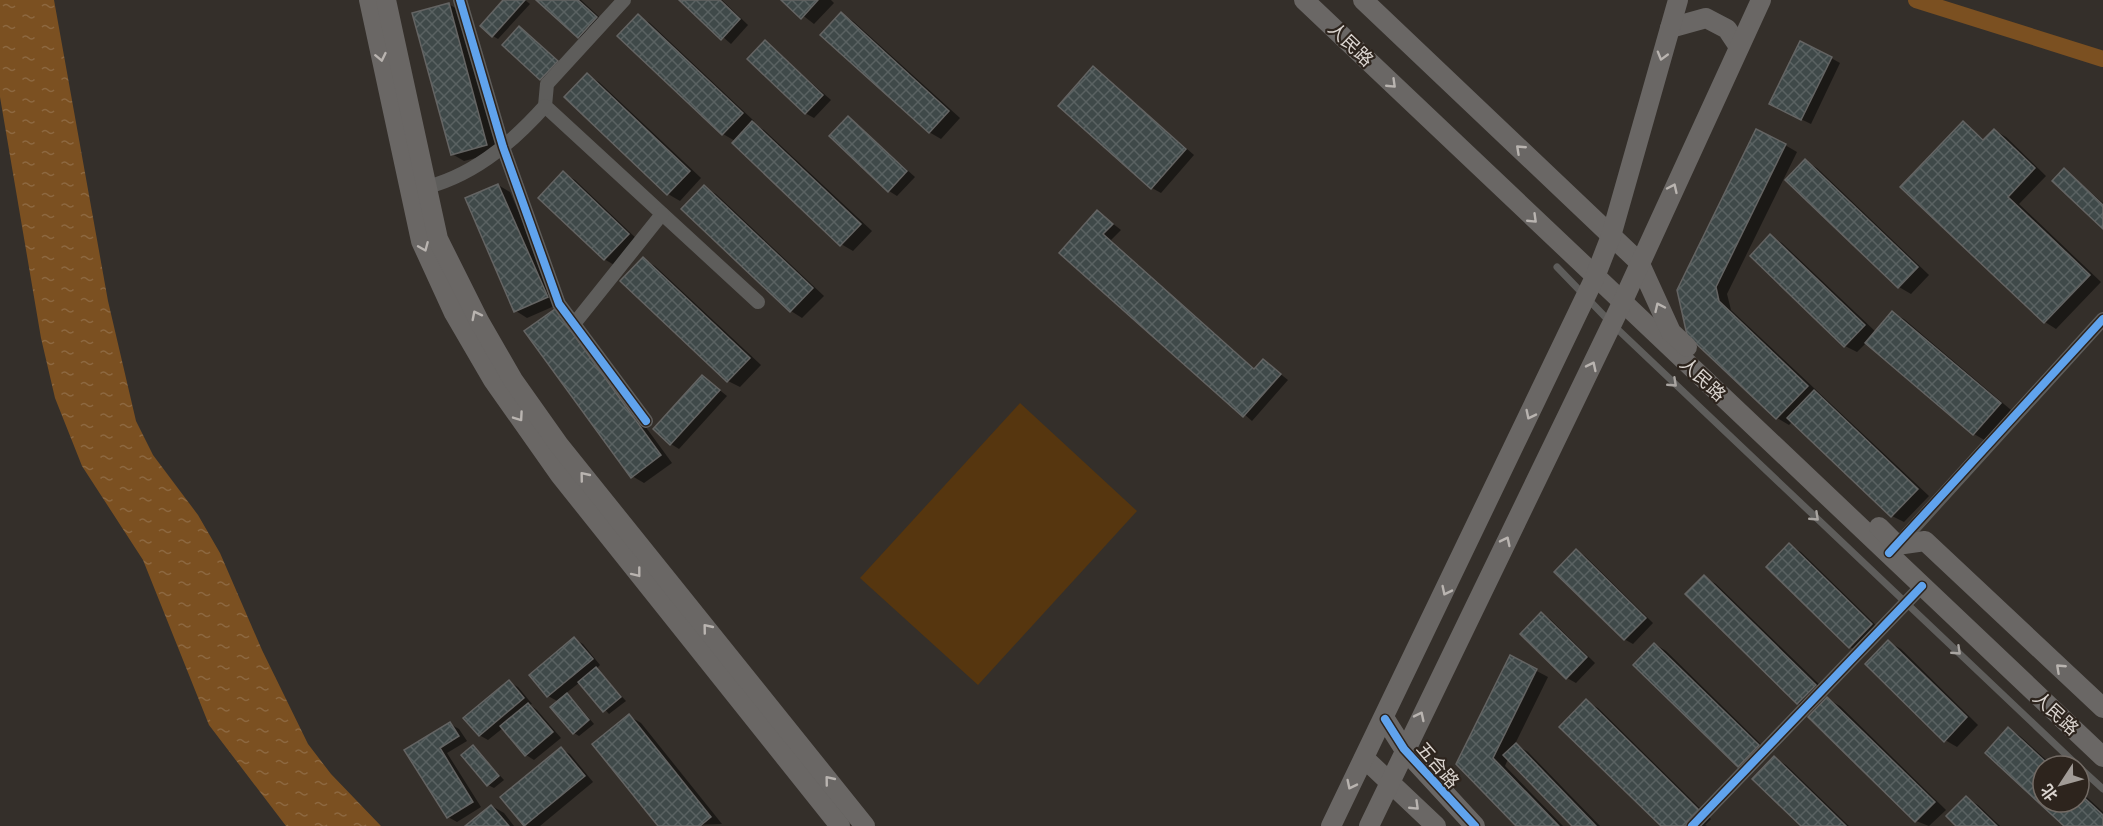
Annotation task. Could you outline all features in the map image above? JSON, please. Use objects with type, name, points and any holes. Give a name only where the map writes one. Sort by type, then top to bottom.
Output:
[{"type":"main road","points":[[369,0],[418,189],[438,239],[479,321],[513,380],[559,445],[866,826]]},
{"type":"main road","points":[[386,0],[418,189],[421,241],[454,313],[493,380],[560,476],[840,826]]},
{"type":"main road","name":"人民路","points":[[1304,0],[1595,278],[1893,549]]},
{"type":"main road","name":"人民路","points":[[1363,0],[1639,262],[1671,332],[1893,549],[1922,585],[2103,757]]},
{"type":"main road","points":[[1331,826],[1385,719],[1595,278],[1611,236],[1678,0]]},
{"type":"main road","points":[[1369,826],[1404,749],[1622,303],[1761,0]]},
{"type":"main road","points":[[1670,28],[1706,18],[1727,29],[1739,47]]},
{"type":"main road","name":"人民路","points":[[1893,549],[1925,541],[2103,708]]},
{"type":"main road","name":"五合路","points":[[1385,719],[1404,749],[1475,826]]},
{"type":"main road","points":[[1364,758],[1436,826]]},
{"type":"street","points":[[460,0],[503,147],[560,304],[646,421]]},
{"type":"street","points":[[418,189],[461,176],[503,147],[525,128],[545,106],[547,84],[624,0]]},
{"type":"street","points":[[545,106],[758,302]]},
{"type":"street","points":[[574,324],[662,214]]},
{"type":"street","points":[[1893,549],[2103,319]]},
{"type":"street","points":[[1692,826],[1922,585]]},
{"type":"lane","points":[[1557,267],[1612,324],[2066,754]]},
{"type":"lane","points":[[2091,778],[2103,789]]},
{"type":"shaded area","points":[[1020,403],[1137,511],[978,685],[860,578]]},
{"type":"water","points":[[0,0],[54,0],[108,301],[136,421],[153,455],[198,515],[220,553],[262,650],[308,744],[331,774],[381,826],[286,826],[209,725],[143,560],[82,466],[55,398],[41,338],[0,97]]},
{"type":"building","points":[[503,0],[525,0],[492,37],[480,26]]},
{"type":"building","points":[[536,0],[578,0],[597,17],[578,38]]},
{"type":"building","points":[[679,0],[720,0],[740,19],[721,40]]},
{"type":"building","points":[[781,0],[818,0],[801,19]]},
{"type":"building","points":[[449,3],[487,145],[451,155],[412,13]]},
{"type":"building","points":[[841,12],[949,111],[929,133],[820,35]]},
{"type":"building","points":[[638,14],[743,113],[722,135],[617,36]]},
{"type":"building","points":[[519,26],[558,61],[540,80],[502,45]]},
{"type":"building","points":[[765,40],[823,95],[805,114],[747,59]]},
{"type":"building","points":[[1800,41],[1832,57],[1801,120],[1769,104]]},
{"type":"building","points":[[1093,66],[1186,149],[1151,189],[1058,106]]},
{"type":"building","points":[[587,73],[690,171],[667,195],[564,97]]},
{"type":"building","points":[[848,116],[907,171],[888,192],[829,136]]},
{"type":"building","points":[[752,121],[861,224],[840,246],[732,143]]},
{"type":"building","points":[[1963,121],[1983,140],[1994,129],[2035,168],[2008,197],[2090,275],[2044,323],[1900,187]]},
{"type":"building","points":[[1756,129],[1786,144],[1716,287],[1719,301],[1808,386],[1776,419],[1687,335],[1677,290]]},
{"type":"building","points":[[1805,159],[1918,267],[1898,288],[1785,180]]},
{"type":"building","points":[[2064,168],[2103,205],[2103,229],[2052,181]]},
{"type":"building","points":[[563,171],[629,234],[604,260],[538,198]]},
{"type":"building","points":[[498,184],[548,297],[514,312],[465,198]]},
{"type":"building","points":[[704,185],[813,288],[790,312],[681,209]]},
{"type":"building","points":[[1097,210],[1113,224],[1103,234],[1254,369],[1263,359],[1281,374],[1243,417],[1059,253]]},
{"type":"building","points":[[1770,234],[1865,325],[1844,347],[1750,256]]},
{"type":"building","points":[[643,257],[750,358],[727,382],[620,281]]},
{"type":"building","points":[[555,309],[661,455],[631,478],[524,331]]},
{"type":"building","points":[[1892,311],[2001,403],[1973,435],[1865,343]]},
{"type":"building","points":[[702,375],[720,390],[670,445],[653,429]]},
{"type":"building","points":[[1814,390],[1918,489],[1891,517],[1787,418]]},
{"type":"building","points":[[1789,543],[1872,624],[1849,648],[1766,567]]},
{"type":"building","points":[[1576,549],[1646,618],[1624,640],[1554,572]]},
{"type":"building","points":[[1704,575],[1816,685],[1797,704],[1685,594]]},
{"type":"building","points":[[1541,612],[1587,657],[1566,679],[1520,634]]},
{"type":"building","points":[[574,637],[593,659],[547,697],[529,675]]},
{"type":"building","points":[[1888,640],[1967,717],[1944,742],[1865,664]]},
{"type":"building","points":[[1654,643],[1759,745],[1738,767],[1633,665]]},
{"type":"building","points":[[1510,655],[1537,669],[1493,758],[1559,826],[1516,826],[1456,764]]},
{"type":"building","points":[[596,667],[621,697],[603,712],[578,682]]},
{"type":"building","points":[[509,680],[524,698],[479,736],[463,718]]},
{"type":"building","points":[[567,693],[589,720],[573,734],[550,707]]},
{"type":"building","points":[[1827,697],[1935,802],[1915,822],[1808,717]]},
{"type":"building","points":[[1586,699],[1700,811],[1686,826],[1661,826],[1559,727]]},
{"type":"building","points":[[528,703],[553,732],[525,756],[500,726]]},
{"type":"building","points":[[629,714],[711,817],[700,826],[658,826],[592,744]]},
{"type":"building","points":[[450,722],[459,736],[440,748],[473,802],[447,818],[404,750]]},
{"type":"building","points":[[2008,727],[2037,754],[2031,754],[2031,796],[1985,753]]},
{"type":"building","points":[[1516,743],[1596,826],[1572,826],[1503,755]]},
{"type":"building","points":[[473,745],[499,776],[487,786],[461,755]]},
{"type":"building","points":[[561,747],[585,776],[524,826],[500,797]]},
{"type":"building","points":[[1774,756],[1846,826],[1801,826],[1752,779]]},
{"type":"building","points":[[1966,796],[1997,826],[1956,826],[1946,816]]},
{"type":"building","points":[[2091,804],[2103,815],[2103,826],[2064,826],[2051,814],[2091,814]]},
{"type":"building","points":[[491,805],[509,826],[465,826]]},
{"type":"waterway","points":[[1916,0],[2103,59]]},
{"type":"cycle path","points":[[460,0],[503,147],[559,304],[646,421]]},
{"type":"cycle path","points":[[1889,553],[2103,319]]},
{"type":"cycle path","points":[[1692,826],[1922,586]]},
{"type":"cycle path","points":[[1385,719],[1404,749],[1475,826]]}]
